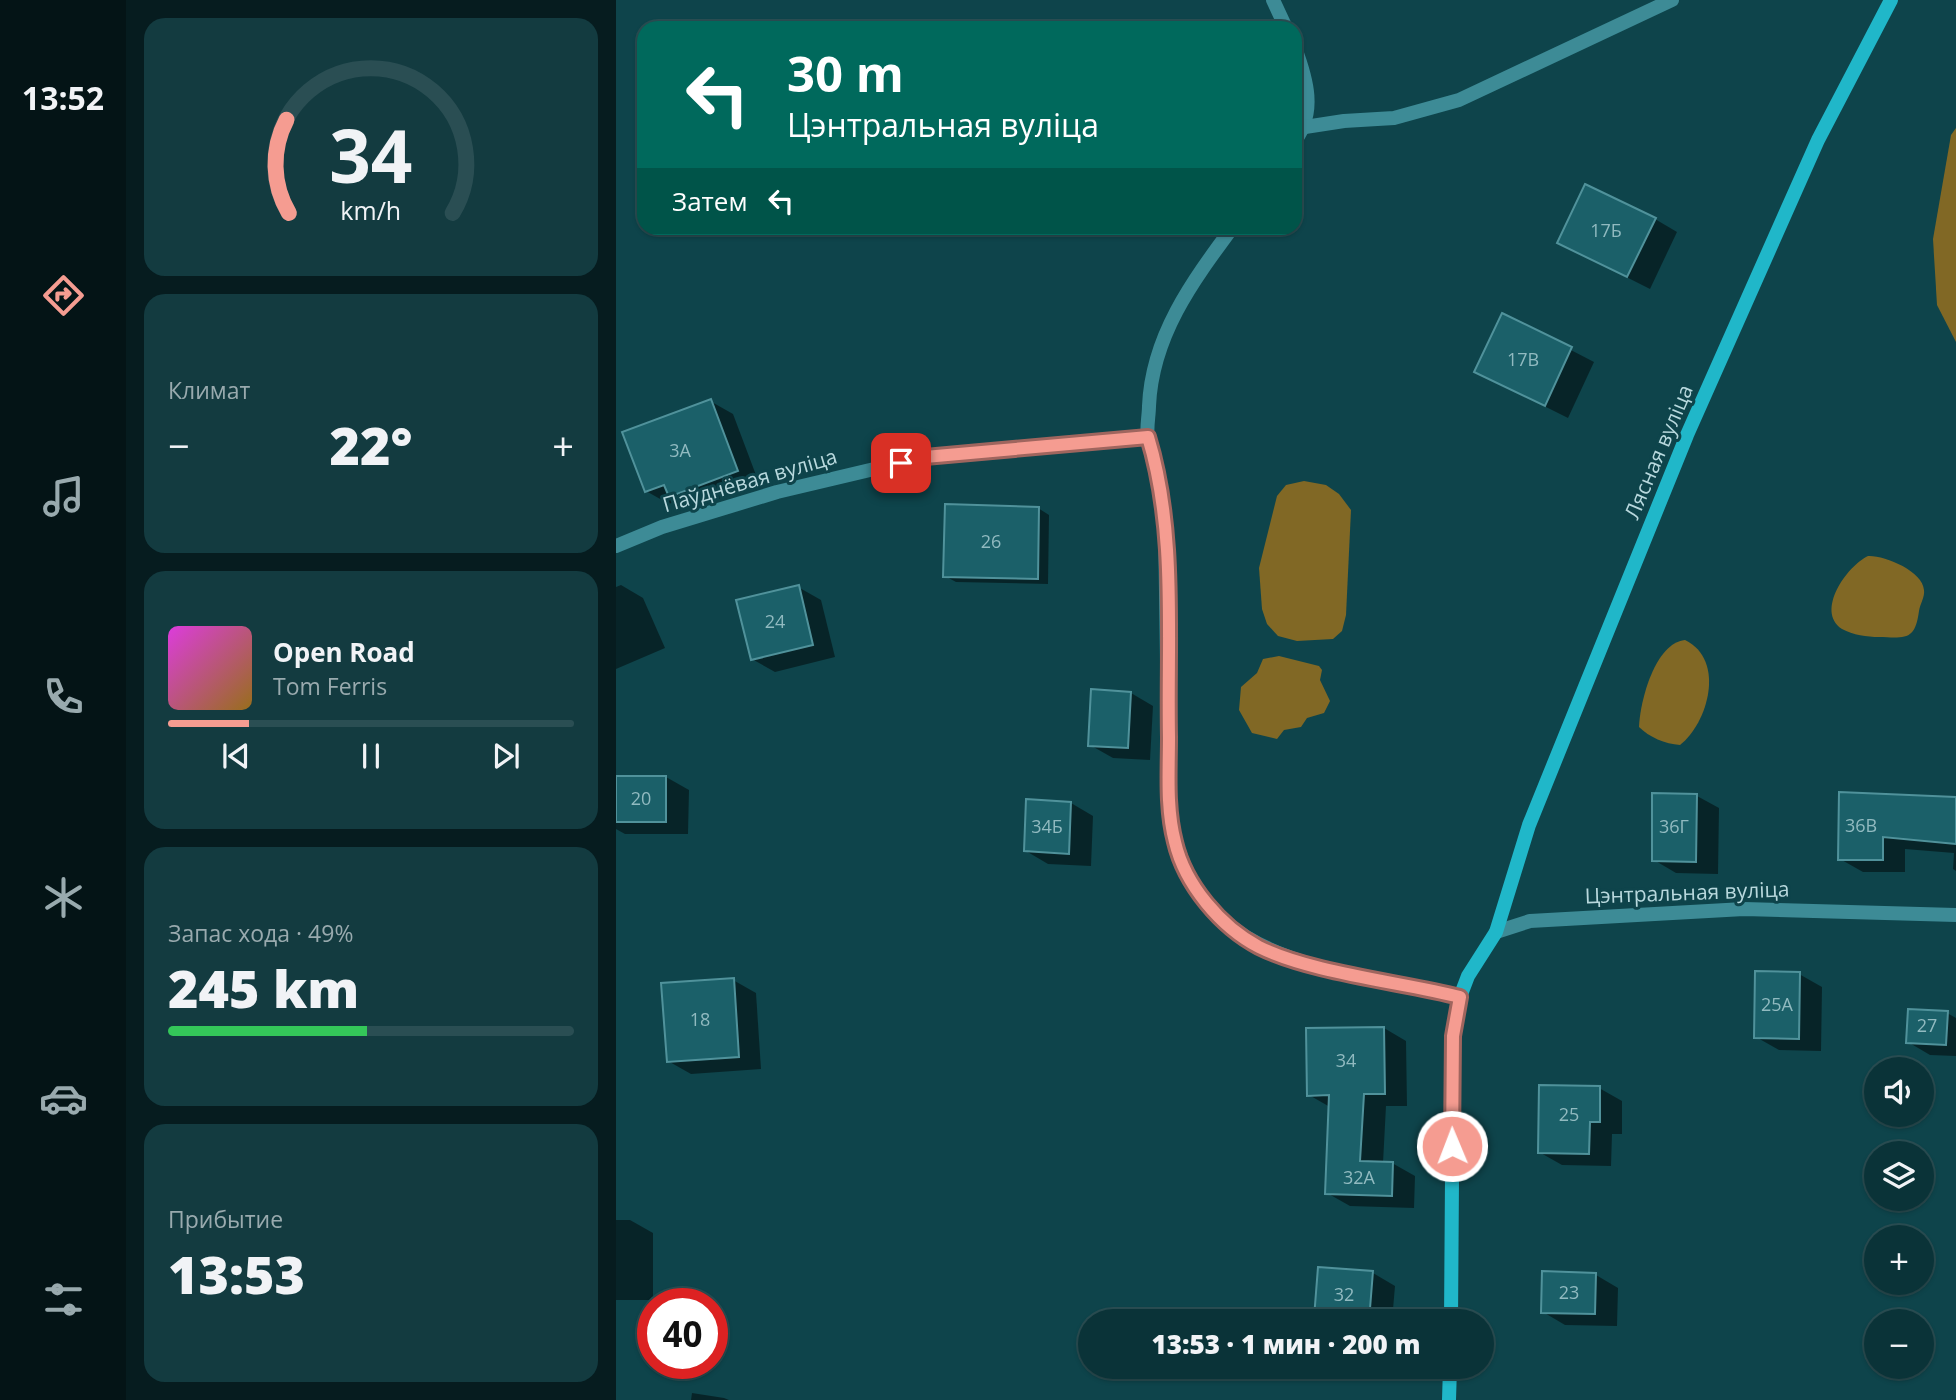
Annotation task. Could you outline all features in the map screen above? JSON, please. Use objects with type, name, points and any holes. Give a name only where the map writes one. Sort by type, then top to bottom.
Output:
[{"type":"street","points":[[1273,0],[1283,21]]},
{"type":"street","points":[[1305,127],[1394,118],[1459,100],[1672,0]]},
{"type":"street","name":"Лясная вуліца","points":[[1496,932],[1529,825],[1688,435],[1818,140],[1891,0]]},
{"type":"street","points":[[1302,74],[1307,92],[1305,127],[1302,131]]},
{"type":"street","points":[[1227,235],[1185,294],[1168,324],[1152,377],[1148,437],[1163,493],[1165,523],[1170,802],[1175,843],[1187,875],[1224,920],[1272,953],[1460,997]]},
{"type":"street","name":"Паўднёвая вуліца","points":[[616,546],[662,527],[777,492],[925,457],[1148,437]]},
{"type":"street","name":"Цэнтральная вуліца","points":[[1496,932],[1530,921],[1744,909],[1956,915]]},
{"type":"street","points":[[1451,1309],[1453,1036],[1460,997],[1468,976],[1496,932]]},
{"type":"street","points":[[1448,1400],[1449,1379]]},
{"type":"shaded area","points":[[1956,128],[1956,342],[1937,305],[1933,239],[1951,135]]},
{"type":"shaded area","points":[[1304,481],[1326,485],[1339,494],[1351,510],[1346,615],[1342,631],[1333,639],[1297,641],[1278,636],[1267,624],[1262,609],[1259,568],[1277,496],[1286,485]]},
{"type":"shaded area","points":[[1868,556],[1883,558],[1902,566],[1922,583],[1924,593],[1917,620],[1908,635],[1860,635],[1842,629],[1835,621],[1832,611],[1837,590],[1851,569]]},
{"type":"shaded area","points":[[1685,640],[1698,649],[1709,676],[1705,707],[1690,735],[1680,745],[1658,739],[1639,727],[1642,703],[1651,675],[1665,651]]},
{"type":"shaded area","points":[[1279,656],[1319,666],[1322,670],[1320,680],[1330,701],[1324,713],[1307,718],[1301,727],[1284,730],[1277,739],[1252,733],[1239,710],[1241,687],[1257,673],[1263,659]]},
{"type":"building","points":[[1585,184],[1656,218],[1627,277],[1557,243]]},
{"type":"building","points":[[1502,313],[1572,347],[1545,406],[1474,372]]},
{"type":"building","points":[[711,399],[738,471],[669,497],[664,485],[645,492],[622,432]]},
{"type":"building","points":[[945,504],[1039,507],[1038,579],[943,577]]},
{"type":"building","points":[[799,585],[813,645],[751,660],[736,600]]},
{"type":"building","points":[[1091,689],[1131,692],[1128,748],[1088,746]]},
{"type":"building","points":[[616,776],[666,776],[666,822],[616,822]]},
{"type":"building","points":[[1839,792],[1956,797],[1956,844],[1883,837],[1883,860],[1838,860]]},
{"type":"building","points":[[1652,793],[1697,794],[1696,862],[1652,861]]},
{"type":"building","points":[[1026,799],[1071,802],[1069,854],[1024,851]]},
{"type":"building","points":[[1755,971],[1800,972],[1799,1039],[1754,1038]]},
{"type":"building","points":[[734,978],[739,1057],[667,1062],[661,983]]},
{"type":"building","points":[[1908,1009],[1948,1011],[1946,1045],[1906,1043]]},
{"type":"building","points":[[1384,1027],[1385,1094],[1364,1094],[1360,1161],[1393,1162],[1392,1196],[1325,1194],[1329,1095],[1307,1096],[1306,1028]]},
{"type":"building","points":[[1539,1085],[1600,1086],[1600,1122],[1590,1122],[1589,1154],[1538,1153]]},
{"type":"building","points":[[1318,1267],[1373,1271],[1370,1309],[1315,1309]]},
{"type":"building","points":[[1542,1271],[1596,1273],[1595,1314],[1541,1313]]},
{"type":"route","points":[[901,463],[925,457],[1148,437],[1163,493],[1165,523],[1172,825],[1175,843],[1187,875],[1224,920],[1242,936],[1272,953],[1460,997],[1453,1036],[1452,1146]]}]
